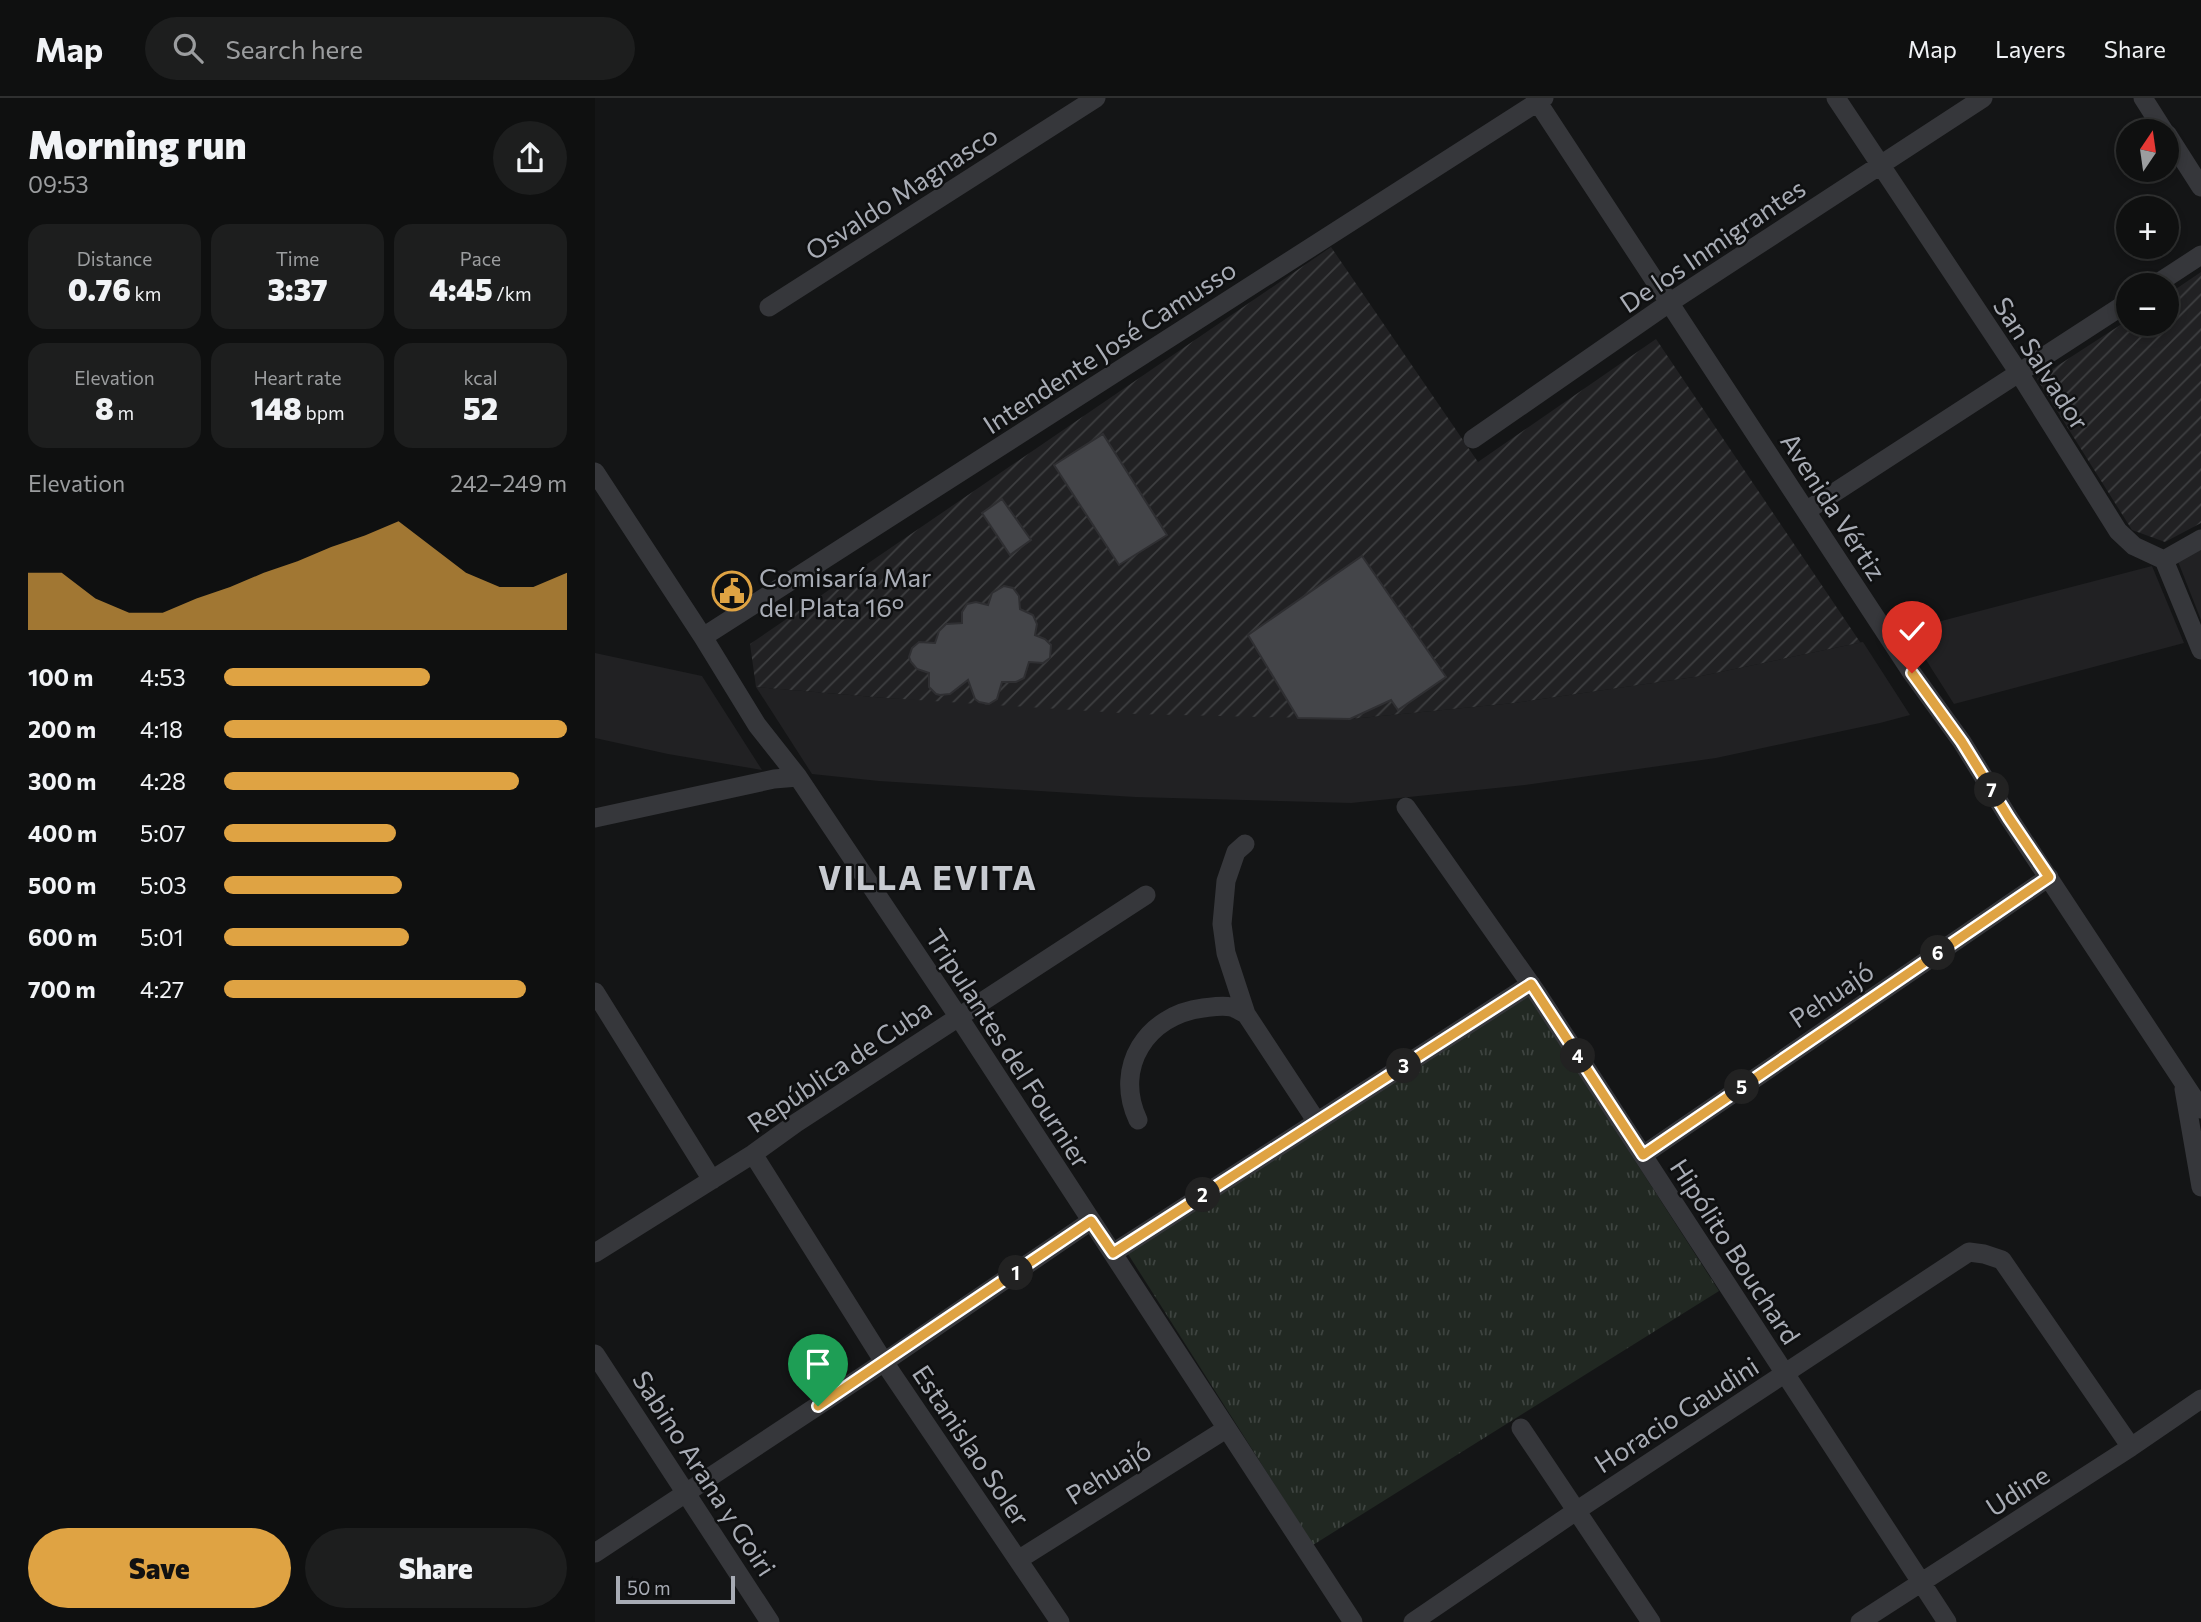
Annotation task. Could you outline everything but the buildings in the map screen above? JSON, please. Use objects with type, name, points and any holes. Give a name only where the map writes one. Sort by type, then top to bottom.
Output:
[{"type":"street","name":"Osvaldo Magnasco","points":[[769,307],[1096,98]]},
{"type":"street","name":"San Salvador","points":[[1836,98],[2019,373],[2118,531],[2133,546],[2164,560]]},
{"type":"street","name":"De los Inmigrantes","points":[[1473,439],[1669,303],[1983,98]]},
{"type":"street","points":[[2143,98],[2156,119]]},
{"type":"street","name":"Avenida Vértiz","points":[[1539,99],[1669,303],[1912,673],[1962,742],[2201,1109]]},
{"type":"street","name":"Intendente José Camusso","points":[[703,637],[1539,99]]},
{"type":"street","points":[[2179,154],[2201,187]]},
{"type":"street","points":[[2174,273],[2201,256]]},
{"type":"street","points":[[1806,511],[2116,310]]},
{"type":"street","name":"Tripulantes del Fournier","points":[[595,472],[757,725],[798,777],[958,1016],[1353,1622]]},
{"type":"street","points":[[2201,539],[2164,560],[2201,650]]},
{"type":"street","points":[[595,818],[774,779],[798,777]]},
{"type":"street","name":"Hipólito Bouchard","points":[[1406,807],[1531,984],[1947,1622]]},
{"type":"street","points":[[1245,844],[1236,852],[1226,881],[1222,924],[1226,953],[1246,1014],[1317,1122]]},
{"type":"street","name":"Pehuajó","points":[[1643,1155],[2049,877]]},
{"type":"street","name":"República de Cuba","points":[[595,1253],[753,1154],[796,1122],[1146,895]]},
{"type":"street","points":[[1113,1253],[1531,984]]},
{"type":"street","points":[[595,992],[712,1180]]},
{"type":"street","points":[[1138,1120],[1130,1103],[1129,1074],[1140,1045],[1163,1023],[1180,1013],[1215,1006],[1230,1007],[1246,1014]]},
{"type":"street","points":[[2183,1082],[2201,1187]]},
{"type":"street","name":"Estanislao Soler","points":[[753,1154],[884,1362],[1060,1622]]},
{"type":"street","points":[[595,1553],[1091,1221]]},
{"type":"street","name":"Horacio Gaudini","points":[[1413,1622],[1576,1511],[1969,1252],[1984,1254],[2002,1261],[2007,1266],[2131,1447]]},
{"type":"street","name":"Sabino Arana y Goiri","points":[[595,1354],[770,1622]]},
{"type":"street","name":"Udine","points":[[1860,1622],[2201,1399]]},
{"type":"street","points":[[1521,1428],[1651,1622]]},
{"type":"street","name":"Pehuajó","points":[[1018,1560],[1226,1429]]},
{"type":"shaded area","points":[[1331,247],[1478,462],[1656,339],[1860,642],[1863,642],[1701,676],[1514,703],[1350,719],[1137,714],[756,687],[750,644]]},
{"type":"shaded area","points":[[2201,272],[2201,523],[2165,542],[2132,530],[2037,379],[2116,328],[2116,336],[2179,336],[2179,287]]},
{"type":"shaded area","points":[[2201,547],[2201,620],[2177,559]]},
{"type":"shaded area","points":[[2152,566],[2184,643],[1954,704],[1907,630]]},
{"type":"shaded area","points":[[1863,642],[1910,715],[1716,758],[1525,785],[1351,803],[1135,797],[879,781],[812,774],[756,687],[886,698],[1350,719],[1514,703],[1701,676]]},
{"type":"shaded area","points":[[595,653],[702,676],[762,770],[595,738]]},
{"type":"green space","points":[[1528,995],[1719,1291],[1313,1545],[1128,1254]]},
{"type":"place","name":"Comisaría Mar del Plata 16°","points":[[732,591]]},
{"type":"district","name":"VILLA EVITA","points":[[928,876]]},
{"type":"route","points":[[818,1406],[1091,1221],[1113,1253],[1531,984],[1643,1155],[2049,877],[1962,742],[1912,673]]}]
